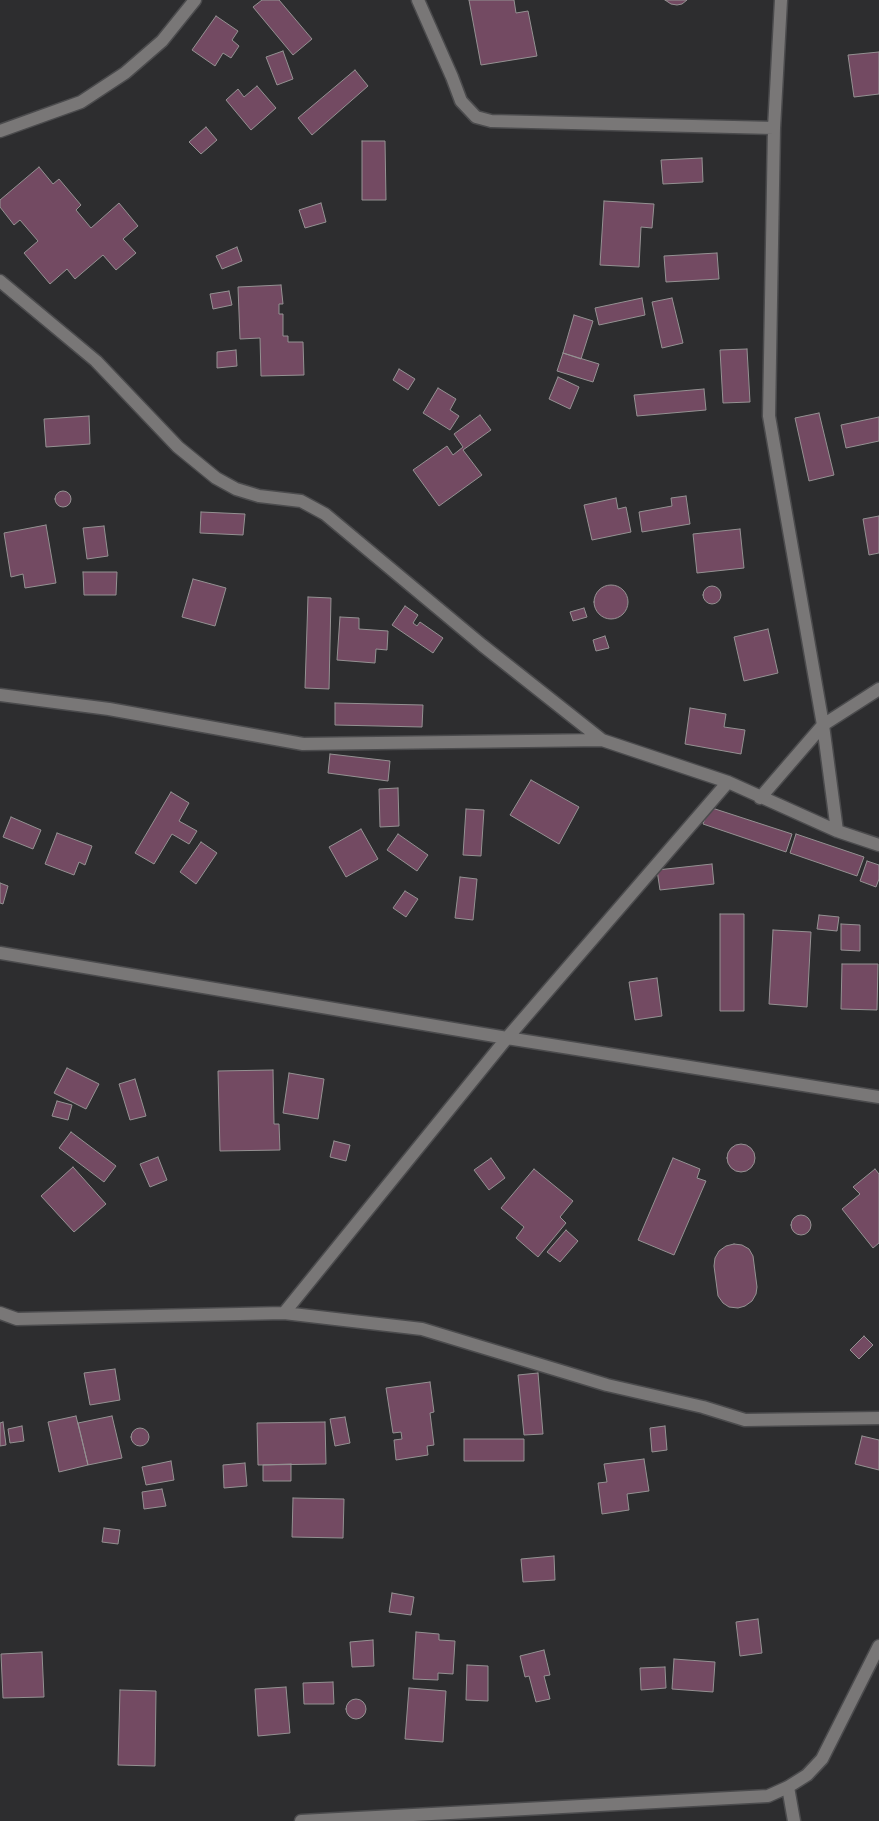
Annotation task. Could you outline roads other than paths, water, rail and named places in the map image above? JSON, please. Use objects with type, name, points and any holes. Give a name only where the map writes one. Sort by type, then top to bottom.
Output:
[{"type":"street","points":[[0,131],[81,102],[118,78],[162,41],[195,0]]},
{"type":"street","points":[[418,0],[461,101],[476,117],[491,121],[774,128]]},
{"type":"street","points":[[781,0],[774,128],[769,416],[823,725],[837,831]]},
{"type":"street","points":[[0,281],[96,361],[178,447],[216,478],[236,490],[259,496],[301,501],[325,514],[482,645],[602,740]]},
{"type":"street","points":[[760,798],[823,725],[879,689]]},
{"type":"street","points":[[0,695],[109,709],[304,744],[602,740],[728,782],[837,831],[879,845]]},
{"type":"street","points":[[284,1313],[507,1038],[728,782]]},
{"type":"street","points":[[0,952],[507,1038],[879,1097]]},
{"type":"street","points":[[0,1313],[16,1319]]},
{"type":"street","points":[[0,1325],[16,1319],[284,1313],[422,1330],[607,1385],[703,1407],[745,1420],[879,1418]]},
{"type":"street","points":[[301,1821],[768,1796],[788,1787],[807,1775],[822,1759],[879,1646]]},
{"type":"street","points":[[788,1787],[794,1821]]}]
